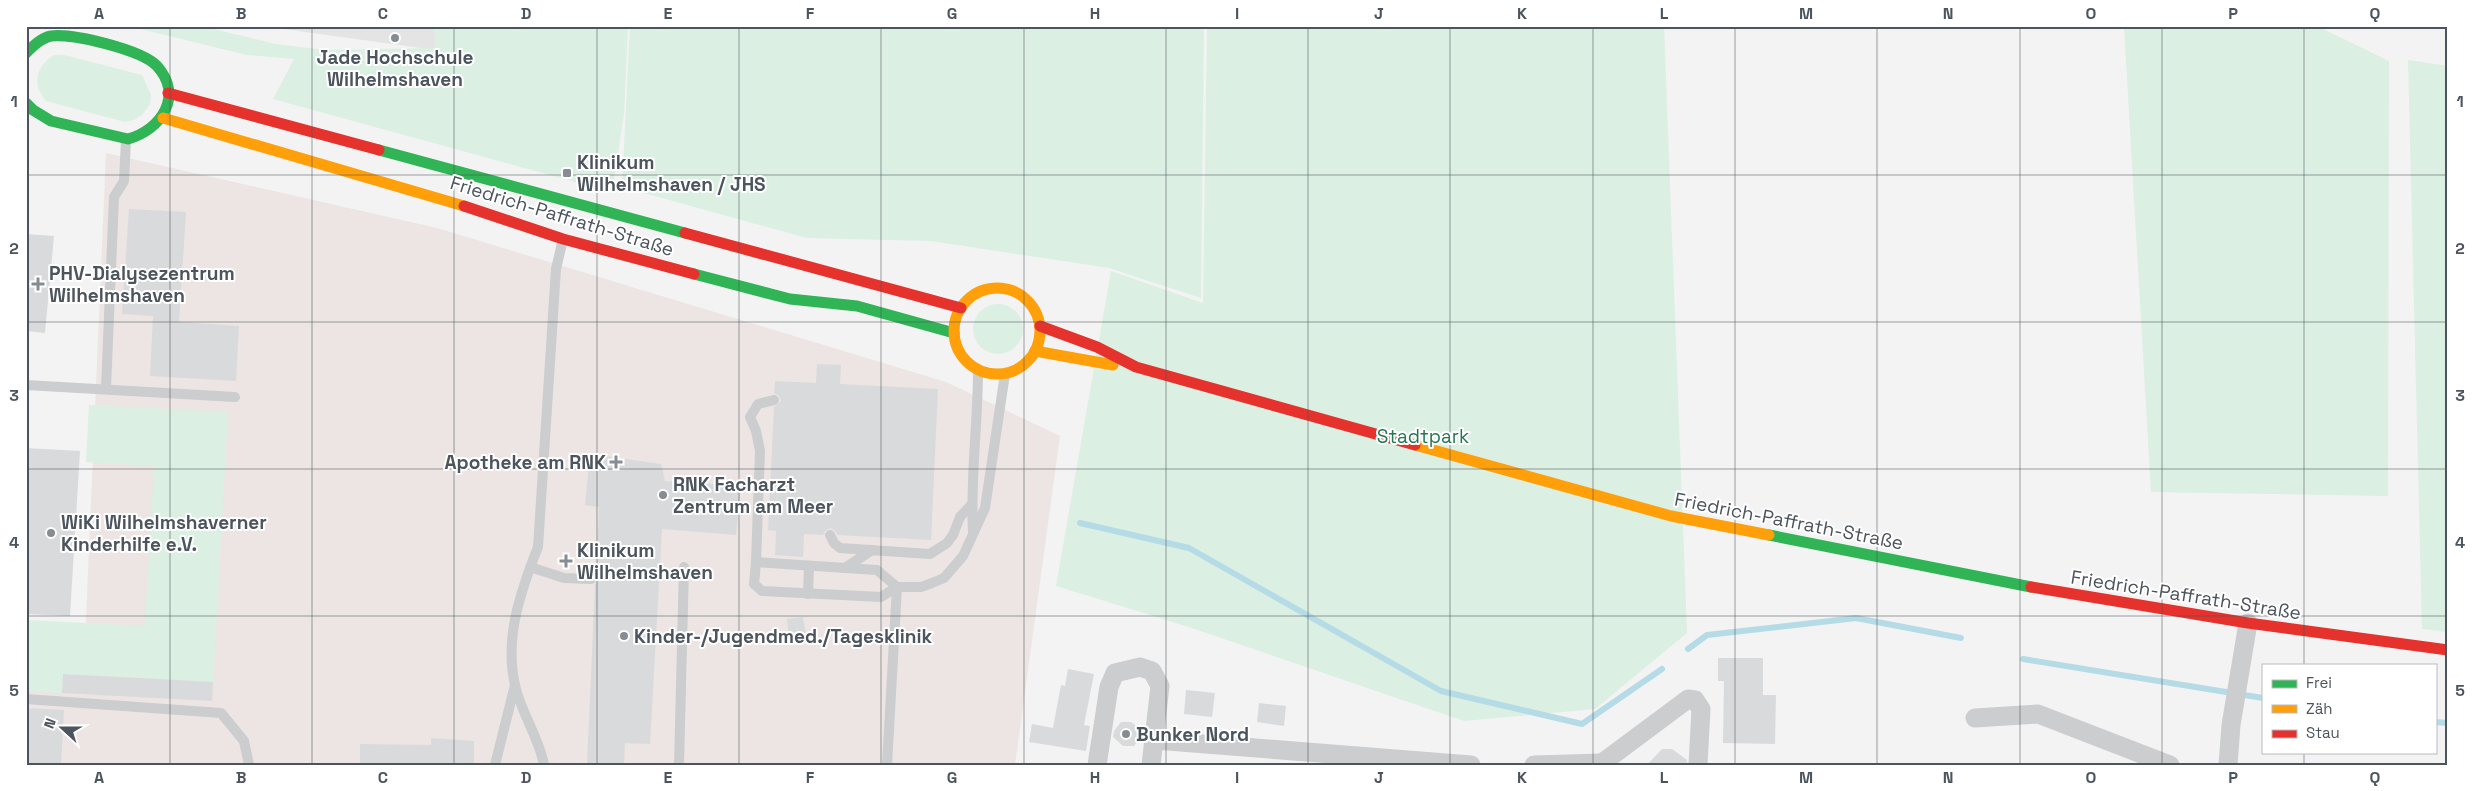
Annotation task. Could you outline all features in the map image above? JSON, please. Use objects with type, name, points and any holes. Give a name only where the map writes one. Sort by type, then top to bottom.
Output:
[{"type":"main road","points":[[26,53],[52,31],[143,56],[156,65],[165,78],[168,93],[167,106],[155,128],[140,136],[126,139],[48,121],[34,113],[26,103]]},
{"type":"main road","name":"Friedrich-Paffrath-Straße","points":[[168,93],[960,308]]},
{"type":"main road","name":"Friedrich-Paffrath-Straße","points":[[162,118],[419,191],[563,239],[790,299],[857,306],[954,334]]},
{"type":"main road","points":[[994,288],[1007,289],[1019,294],[1029,302],[1036,313],[1040,326],[1040,339],[1035,351],[1022,366],[1005,374],[991,374],[978,370],[966,361],[957,348],[954,334],[960,308],[969,298],[980,291],[994,288]]},
{"type":"main road","name":"Friedrich-Paffrath-Straße","points":[[1040,326],[1097,348],[1136,367]]},
{"type":"main road","name":"Friedrich-Paffrath-Straße","points":[[1035,351],[1093,363],[1136,367],[1671,516],[2022,585],[2248,623],[2448,650]]},
{"type":"street","points":[[2228,765],[2238,682],[2248,623]]},
{"type":"street","points":[[1097,765],[1109,688],[1115,672],[1140,667],[1152,670],[1160,686],[1151,765]]},
{"type":"street","points":[[1534,765],[1604,764],[1688,698],[1694,700],[1701,709],[1698,765]]},
{"type":"street","points":[[1975,718],[2038,714],[2170,765]]},
{"type":"street","points":[[1155,740],[1471,765]]},
{"type":"lane","points":[[78,39],[80,26]]},
{"type":"lane","points":[[106,388],[114,197],[124,181],[126,139]]},
{"type":"lane","points":[[544,765],[515,685],[512,638],[521,590],[538,547],[555,278],[563,239]]},
{"type":"lane","points":[[974,537],[972,504],[978,414],[978,370]]},
{"type":"lane","points":[[774,400],[758,404],[750,417],[756,431],[760,451],[754,584],[762,591],[881,597],[897,587],[921,586],[944,578],[963,556],[974,537],[985,508],[1005,374]]},
{"type":"lane","points":[[26,385],[106,388],[235,397]]},
{"type":"lane","points":[[830,535],[834,543],[840,548],[930,554],[947,543],[953,535],[960,517],[972,504]]},
{"type":"lane","points":[[845,568],[872,550]]},
{"type":"lane","points":[[756,562],[876,570],[897,587]]},
{"type":"lane","points":[[808,594],[809,566]]},
{"type":"lane","points":[[530,567],[564,578],[591,580]]},
{"type":"lane","points":[[679,765],[684,567]]},
{"type":"lane","points":[[887,765],[897,587]]},
{"type":"lane","points":[[495,765],[515,685]]},
{"type":"lane","points":[[26,699],[221,713],[244,740],[249,765]]},
{"type":"shaded area","name":"Jade Hochschule Wilhelmshaven","points":[[262,26],[448,26],[435,50]]},
{"type":"shaded area","name":"Klinikum Wilhelmshaven","points":[[106,153],[437,228],[946,382],[1060,436],[1015,765],[26,765],[26,687],[83,690]]},
{"type":"green space","points":[[128,26],[202,26],[275,44],[325,50],[435,48],[434,26],[628,26],[624,114],[612,192],[273,99],[294,59],[247,55]]},
{"type":"green space","points":[[630,26],[1204,26],[1201,298],[1109,268],[931,241],[807,238],[622,187]]},
{"type":"green space","name":"Stadtpark","points":[[1207,26],[1664,26],[1687,633],[1595,709],[1464,721],[1189,627],[1056,586],[1111,271],[1203,303]]},
{"type":"green space","points":[[2124,26],[2317,26],[2389,61],[2388,496],[2151,492]]},
{"type":"green space","points":[[54,55],[64,55],[142,75],[151,95],[150,104],[142,115],[125,122],[46,101],[38,88],[38,76],[43,65]]},
{"type":"green space","points":[[2408,60],[2448,66],[2448,632],[2422,629]]},
{"type":"green space","points":[[998,304],[1016,311],[1023,329],[1016,347],[998,354],[980,347],[973,329],[980,311]]},
{"type":"green space","points":[[89,405],[228,412],[213,682],[63,674],[62,693],[26,691],[26,620],[145,626],[154,466],[86,462]]},
{"type":"building","points":[[129,209],[186,212],[179,322],[239,326],[236,381],[150,376],[153,316],[122,314]]},
{"type":"building","name":"PHV-Dialysezentrum Wilhelmshaven","points":[[26,234],[54,236],[45,333],[26,331]]},
{"type":"building","points":[[817,364],[841,365],[840,384],[938,389],[931,540],[838,535],[830,528],[823,535],[804,534],[803,557],[775,555],[776,531],[768,530],[774,407],[781,401],[779,396],[774,393],[775,381],[816,383]]},
{"type":"building","name":"WiKi Wilhelmshaverner Kinderhilfe e.V.","points":[[26,448],[80,451],[70,616],[26,614]]},
{"type":"building","points":[[590,454],[661,464],[665,481],[741,486],[736,535],[662,529],[650,744],[625,743],[624,765],[587,765],[595,584],[598,580],[596,574],[599,507],[585,505]]},
{"type":"building","points":[[803,617],[806,635],[789,638],[787,619]]},
{"type":"building","points":[[1718,658],[1763,658],[1763,695],[1776,695],[1775,744],[1723,743],[1724,681],[1718,681]]},
{"type":"building","points":[[1068,669],[1094,674],[1084,725],[1090,726],[1086,751],[1029,742],[1032,724],[1053,728],[1061,685],[1065,686]]},
{"type":"building","points":[[63,674],[213,682],[212,701],[62,693]]},
{"type":"building","points":[[1186,690],[1215,693],[1212,717],[1184,714]]},
{"type":"building","points":[[1259,703],[1286,706],[1284,726],[1257,722]]},
{"type":"building","points":[[26,708],[64,710],[61,765],[26,765]]},
{"type":"building","points":[[1121,722],[1131,722],[1138,727],[1140,738],[1134,746],[1123,746],[1113,737],[1114,731]]},
{"type":"building","points":[[431,738],[474,741],[474,765],[360,765],[360,744],[431,745]]},
{"type":"building","points":[[1662,749],[1672,749],[1687,760],[1687,765],[1647,765]]},
{"type":"waterway","points":[[1080,523],[1189,548],[1441,691],[1582,724],[1662,669]]},
{"type":"waterway","points":[[1688,649],[1707,635],[1856,618],[1961,638]]},
{"type":"waterway","points":[[2023,659],[2262,698]]},
{"type":"waterway","points":[[2436,722],[2448,723]]},
{"type":"traffic: fast","points":[[26,53],[41,40],[51,36],[75,37],[107,44],[149,60],[157,66],[165,77],[168,89],[168,100],[159,120],[140,135],[128,139],[51,121],[33,110],[26,103]]},
{"type":"traffic: fast","points":[[379,150],[685,233]]},
{"type":"traffic: fast","points":[[694,274],[790,299],[857,306],[954,333]]},
{"type":"traffic: fast","points":[[1769,535],[2031,587]]},
{"type":"traffic: slow","points":[[163,118],[464,206]]},
{"type":"traffic: slow","points":[[997,288],[1013,291],[1021,295],[1033,307],[1037,315],[1040,331],[1037,347],[1033,355],[1021,367],[1013,371],[997,374],[981,371],[973,367],[961,355],[957,347],[954,331],[957,315],[961,307],[973,295],[981,291],[997,288]]},
{"type":"traffic: slow","points":[[1035,351],[1113,365]]},
{"type":"traffic: slow","points":[[1415,445],[1671,516],[1769,535]]},
{"type":"traffic: jam","points":[[168,93],[379,150]]},
{"type":"traffic: jam","points":[[464,206],[563,239],[694,274]]},
{"type":"traffic: jam","points":[[685,233],[961,308]]},
{"type":"traffic: jam","points":[[1040,326],[1097,347],[1136,367],[1415,445]]},
{"type":"traffic: jam","points":[[2031,587],[2248,623],[2448,650]]},
{"type":"place","name":"Jade Hochschule Wilhelmshaven","points":[[395,38]]},
{"type":"place","name":"Klinikum Wilhelmshaven / JHS","points":[[567,173]]},
{"type":"place","name":"PHV-Dialysezentrum Wilhelmshaven","points":[[38,284]]},
{"type":"place","name":"Apotheke am RNK","points":[[616,462]]},
{"type":"place","name":"RNK Facharzt Zentrum am Meer","points":[[663,495]]},
{"type":"place","name":"WiKi Wilhelmshaverner Kinderhilfe e.V.","points":[[51,533]]},
{"type":"place","name":"Klinikum Wilhelmshaven","points":[[566,561]]},
{"type":"place","name":"Kinder-/Jugendmed./Tagesklinik","points":[[624,636]]},
{"type":"place","name":"Bunker Nord","points":[[1126,734]]}]
